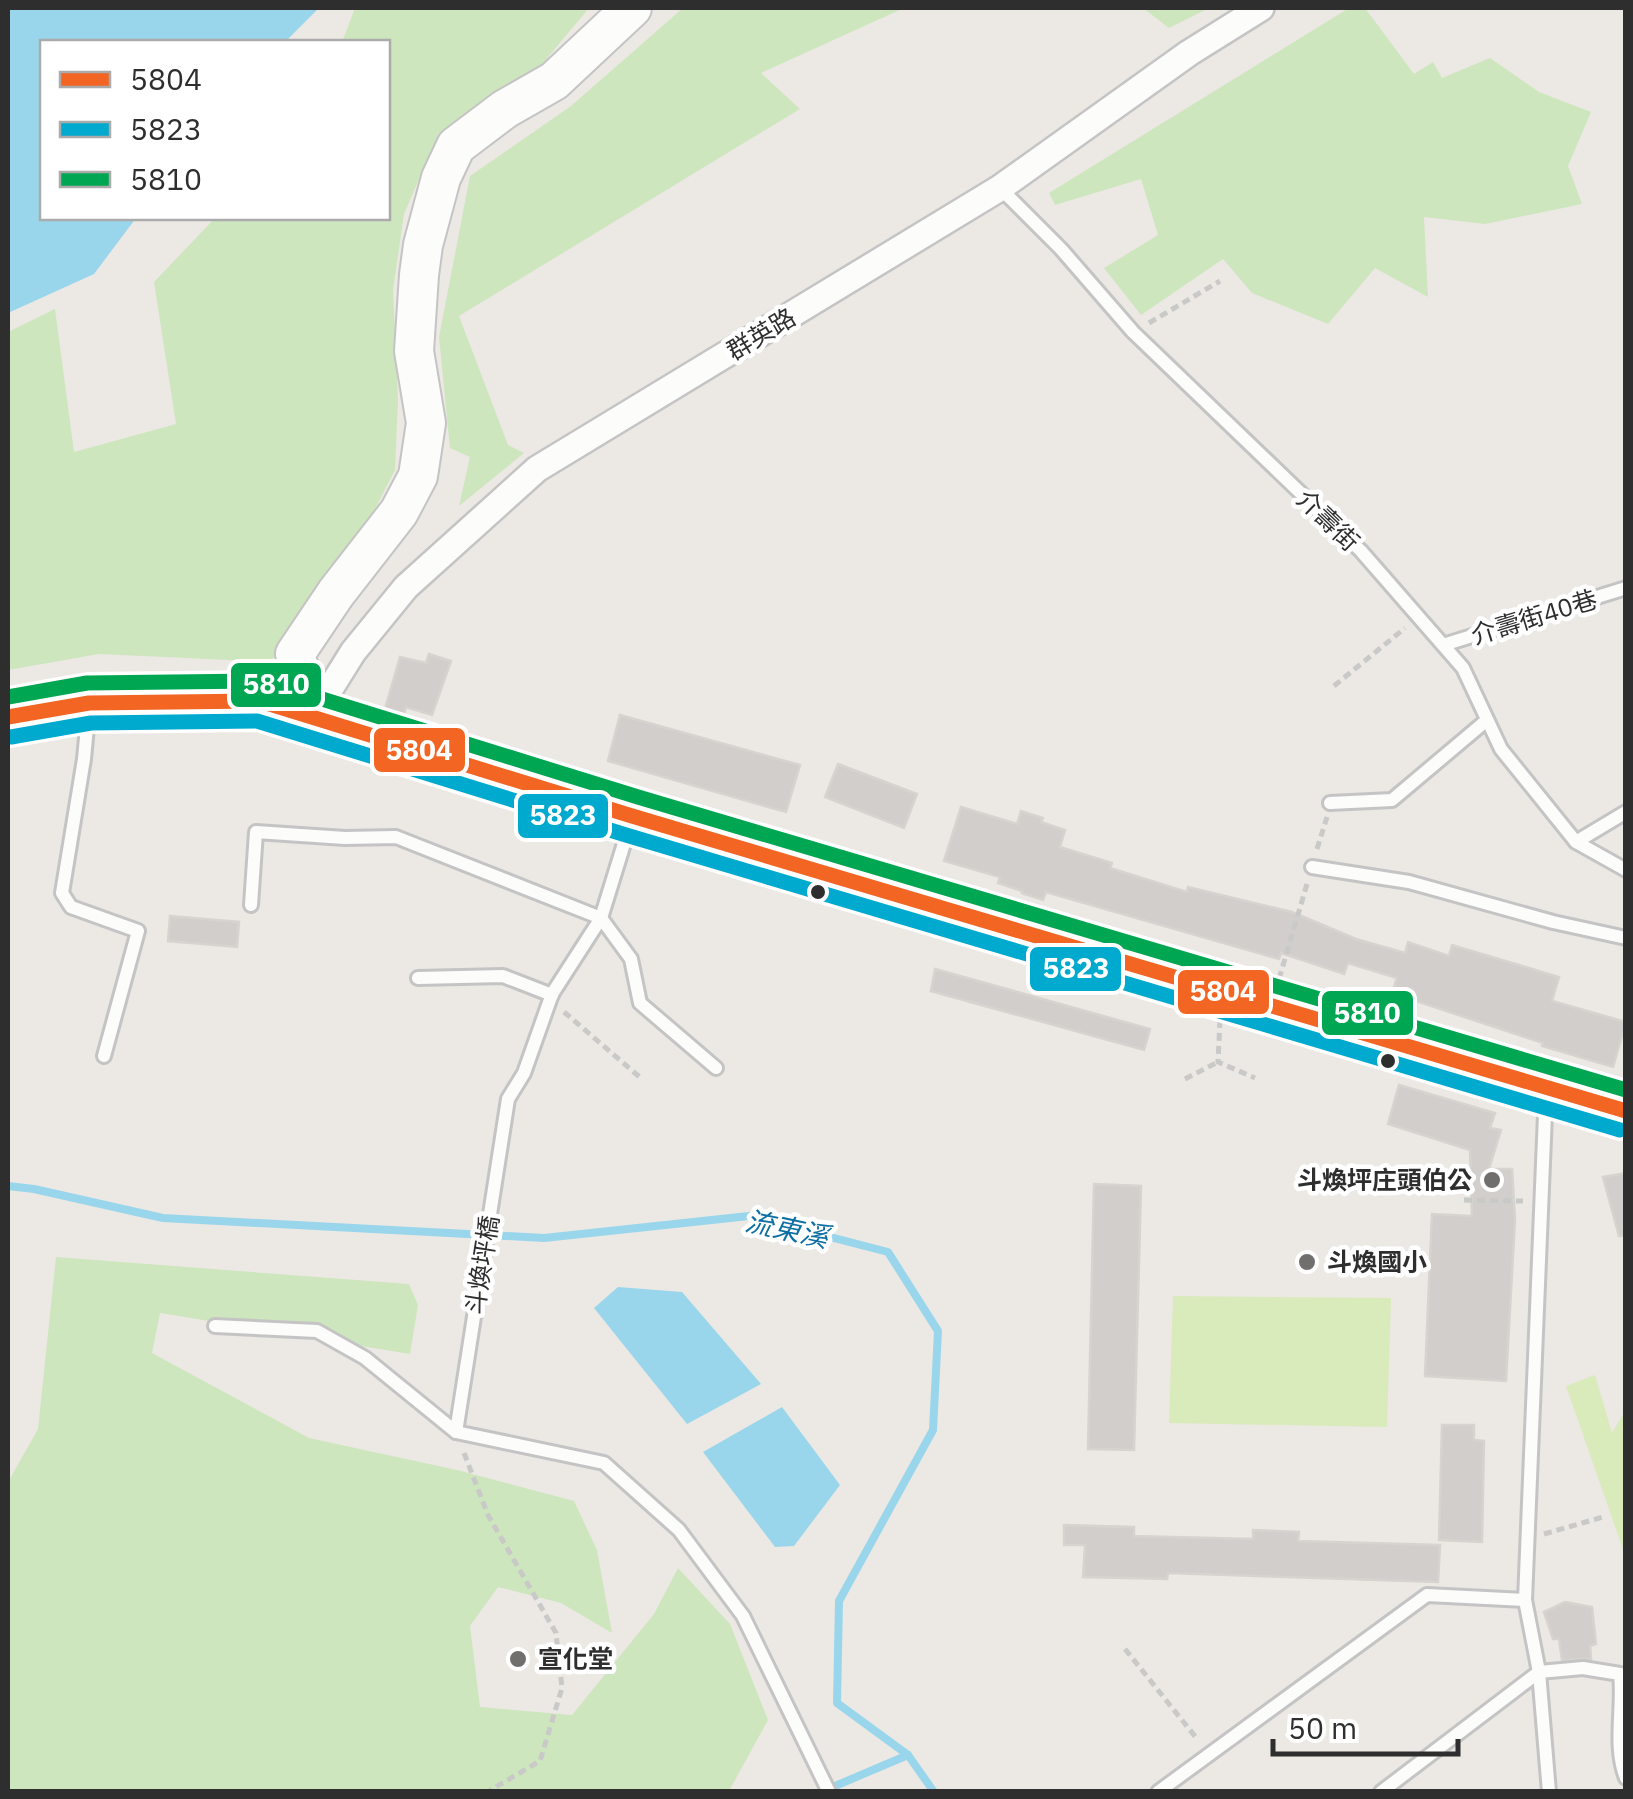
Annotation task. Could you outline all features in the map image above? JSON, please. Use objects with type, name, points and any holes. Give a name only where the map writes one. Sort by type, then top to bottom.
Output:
[{"type":"main road","points":[[313,716],[295,654],[399,512],[418,476],[426,423],[414,351],[419,274],[441,178],[456,146],[554,81],[632,8]]},
{"type":"main road","points":[[8,717],[89,703],[260,701],[632,816],[1626,1111]]},
{"type":"street","name":"群英路","points":[[313,716],[353,652],[406,587],[537,468],[1000,188],[1189,52],[1261,8]]},
{"type":"lane","name":"介壽街","points":[[1000,188],[1062,249],[1133,332],[1361,551],[1463,668],[1501,749],[1576,842],[1626,870]]},
{"type":"lane","name":"介壽街40巷","points":[[1442,645],[1626,588]]},
{"type":"lane","points":[[89,703],[84,760],[62,894],[71,908],[138,931],[104,1056]]},
{"type":"lane","points":[[1330,803],[1392,800],[1487,720]]},
{"type":"lane","points":[[1576,842],[1626,812]]},
{"type":"lane","name":"斗煥坪橋","points":[[456,1432],[508,1099],[524,1073],[552,995],[601,918],[632,816]]},
{"type":"lane","points":[[252,905],[256,832],[396,837],[601,918],[630,959],[640,1003],[716,1068]]},
{"type":"lane","points":[[1312,868],[1410,882],[1626,938]]},
{"type":"lane","points":[[418,978],[503,976],[552,995]]},
{"type":"lane","points":[[1546,1088],[1525,1600],[1539,1672],[1549,1792]]},
{"type":"lane","points":[[215,1326],[317,1330],[365,1358],[456,1432],[604,1462],[679,1530],[743,1616],[829,1792]]},
{"type":"lane","points":[[1158,1792],[1427,1596],[1525,1600]]},
{"type":"lane","points":[[1381,1792],[1539,1672],[1583,1668],[1620,1674],[1623,1699],[1619,1762],[1626,1778]]},
{"type":"path","points":[[1133,332],[1220,282]]},
{"type":"path","points":[[1334,686],[1418,617]]},
{"type":"path","points":[[1271,1006],[1330,803]]},
{"type":"path","points":[[1218,1062],[1226,992]]},
{"type":"path","points":[[552,995],[559,1007],[642,1078]]},
{"type":"path","points":[[1218,1062],[1255,1078]]},
{"type":"path","points":[[1185,1079],[1218,1062]]},
{"type":"path","points":[[1464,1200],[1542,1201]]},
{"type":"path","points":[[456,1432],[488,1514],[556,1632],[562,1688],[540,1762],[487,1792]]},
{"type":"path","points":[[1547,1534],[1604,1518]]},
{"type":"path","points":[[1125,1649],[1210,1754]]},
{"type":"green space","points":[[355,8],[589,8],[543,63],[439,133],[404,214],[393,290],[398,401],[395,470],[359,540],[270,662],[99,654],[8,670],[8,332],[55,309],[74,452],[176,424],[154,282],[213,220],[390,220],[390,40],[343,40]]},
{"type":"green space","points":[[683,8],[904,8],[761,73],[800,109],[459,316],[508,445],[524,453],[459,506],[470,457],[450,448],[439,337],[470,176],[571,106]]},
{"type":"green space","points":[[1143,8],[1209,8],[1169,28]]},
{"type":"green space","points":[[1349,8],[1365,8],[1414,74],[1433,62],[1442,78],[1490,58],[1539,92],[1591,112],[1568,166],[1582,204],[1485,224],[1424,217],[1428,297],[1375,268],[1328,324],[1252,293],[1223,259],[1141,315],[1104,268],[1158,235],[1141,179],[1055,205],[1049,193]]},
{"type":"green space","points":[[56,1257],[409,1284],[418,1305],[410,1354],[160,1313],[152,1353],[309,1438],[457,1470],[574,1501],[597,1550],[612,1633],[561,1603],[498,1587],[470,1626],[480,1707],[572,1715],[654,1614],[678,1568],[730,1624],[768,1720],[729,1791],[8,1792],[8,1482],[38,1429]]},
{"type":"green space","points":[[1173,1296],[1391,1298],[1387,1427],[1169,1423]]},
{"type":"green space","points":[[1595,1375],[1612,1433],[1625,1411],[1625,1555],[1566,1386]]},
{"type":"water","points":[[9,8],[319,8],[287,40],[40,40],[40,220],[134,220],[94,274],[8,313]]},
{"type":"water","points":[[618,1287],[682,1292],[761,1384],[687,1424],[594,1308]]},
{"type":"water","points":[[782,1407],[840,1485],[794,1546],[775,1547],[703,1452]]},
{"type":"building","points":[[429,654],[451,661],[432,715],[406,707],[402,721],[383,716],[400,657],[426,663]]},
{"type":"building","points":[[620,715],[800,765],[786,812],[608,761]]},
{"type":"building","points":[[838,764],[917,794],[904,828],[825,797]]},
{"type":"building","points":[[961,807],[1017,824],[1021,811],[1043,818],[1041,822],[1065,830],[1060,847],[1112,863],[1110,868],[1187,892],[1188,887],[1292,912],[1356,939],[1405,953],[1408,942],[1449,956],[1452,945],[1559,977],[1552,1001],[1626,1022],[1613,1067],[1392,993],[1397,978],[1348,963],[1344,974],[1281,953],[1279,959],[1046,892],[1043,900],[1022,893],[998,883],[1000,877],[944,861]]},
{"type":"building","points":[[170,916],[239,922],[237,947],[168,941]]},
{"type":"building","points":[[935,969],[1150,1029],[1144,1050],[931,991]]},
{"type":"building","points":[[1399,1085],[1495,1113],[1490,1128],[1501,1130],[1489,1169],[1512,1169],[1515,1219],[1506,1381],[1425,1376],[1432,1214],[1472,1216],[1470,1150],[1388,1124]]},
{"type":"building","points":[[1626,1173],[1626,1235],[1619,1236],[1603,1177]]},
{"type":"building","points":[[1094,1184],[1141,1186],[1134,1450],[1088,1449]]},
{"type":"building","points":[[1442,1425],[1474,1425],[1474,1440],[1484,1441],[1482,1542],[1439,1540]]},
{"type":"building","points":[[1064,1525],[1134,1527],[1134,1536],[1253,1539],[1253,1530],[1299,1532],[1298,1541],[1440,1545],[1438,1582],[1168,1573],[1167,1579],[1083,1577],[1085,1545],[1064,1545]]},
{"type":"building","points":[[1565,1602],[1592,1607],[1596,1644],[1590,1646],[1591,1659],[1562,1660],[1559,1639],[1553,1639],[1544,1612]]},
{"type":"waterway","name":"流東溪","points":[[8,1186],[163,1218],[544,1238],[749,1216],[888,1252],[938,1331],[933,1430],[839,1601],[837,1703],[908,1755],[934,1792]]},
{"type":"waterway","points":[[821,1792],[908,1755]]},
{"type":"transit line","name":"5810","points":[[8,697],[87,683],[264,681],[638,797],[1626,1090]]},
{"type":"transit line","name":"5804","points":[[8,717],[89,703],[260,701],[632,816],[1626,1111]]},
{"type":"transit line","name":"5823","points":[[11,737],[91,723],[257,721],[626,835],[1620,1130]]},
{"type":"place","name":"斗煥坪庄頭伯公","points":[[1492,1180]]},
{"type":"place","name":"斗煥國小","points":[[1307,1262]]},
{"type":"place","name":"宣化堂","points":[[518,1659]]}]
